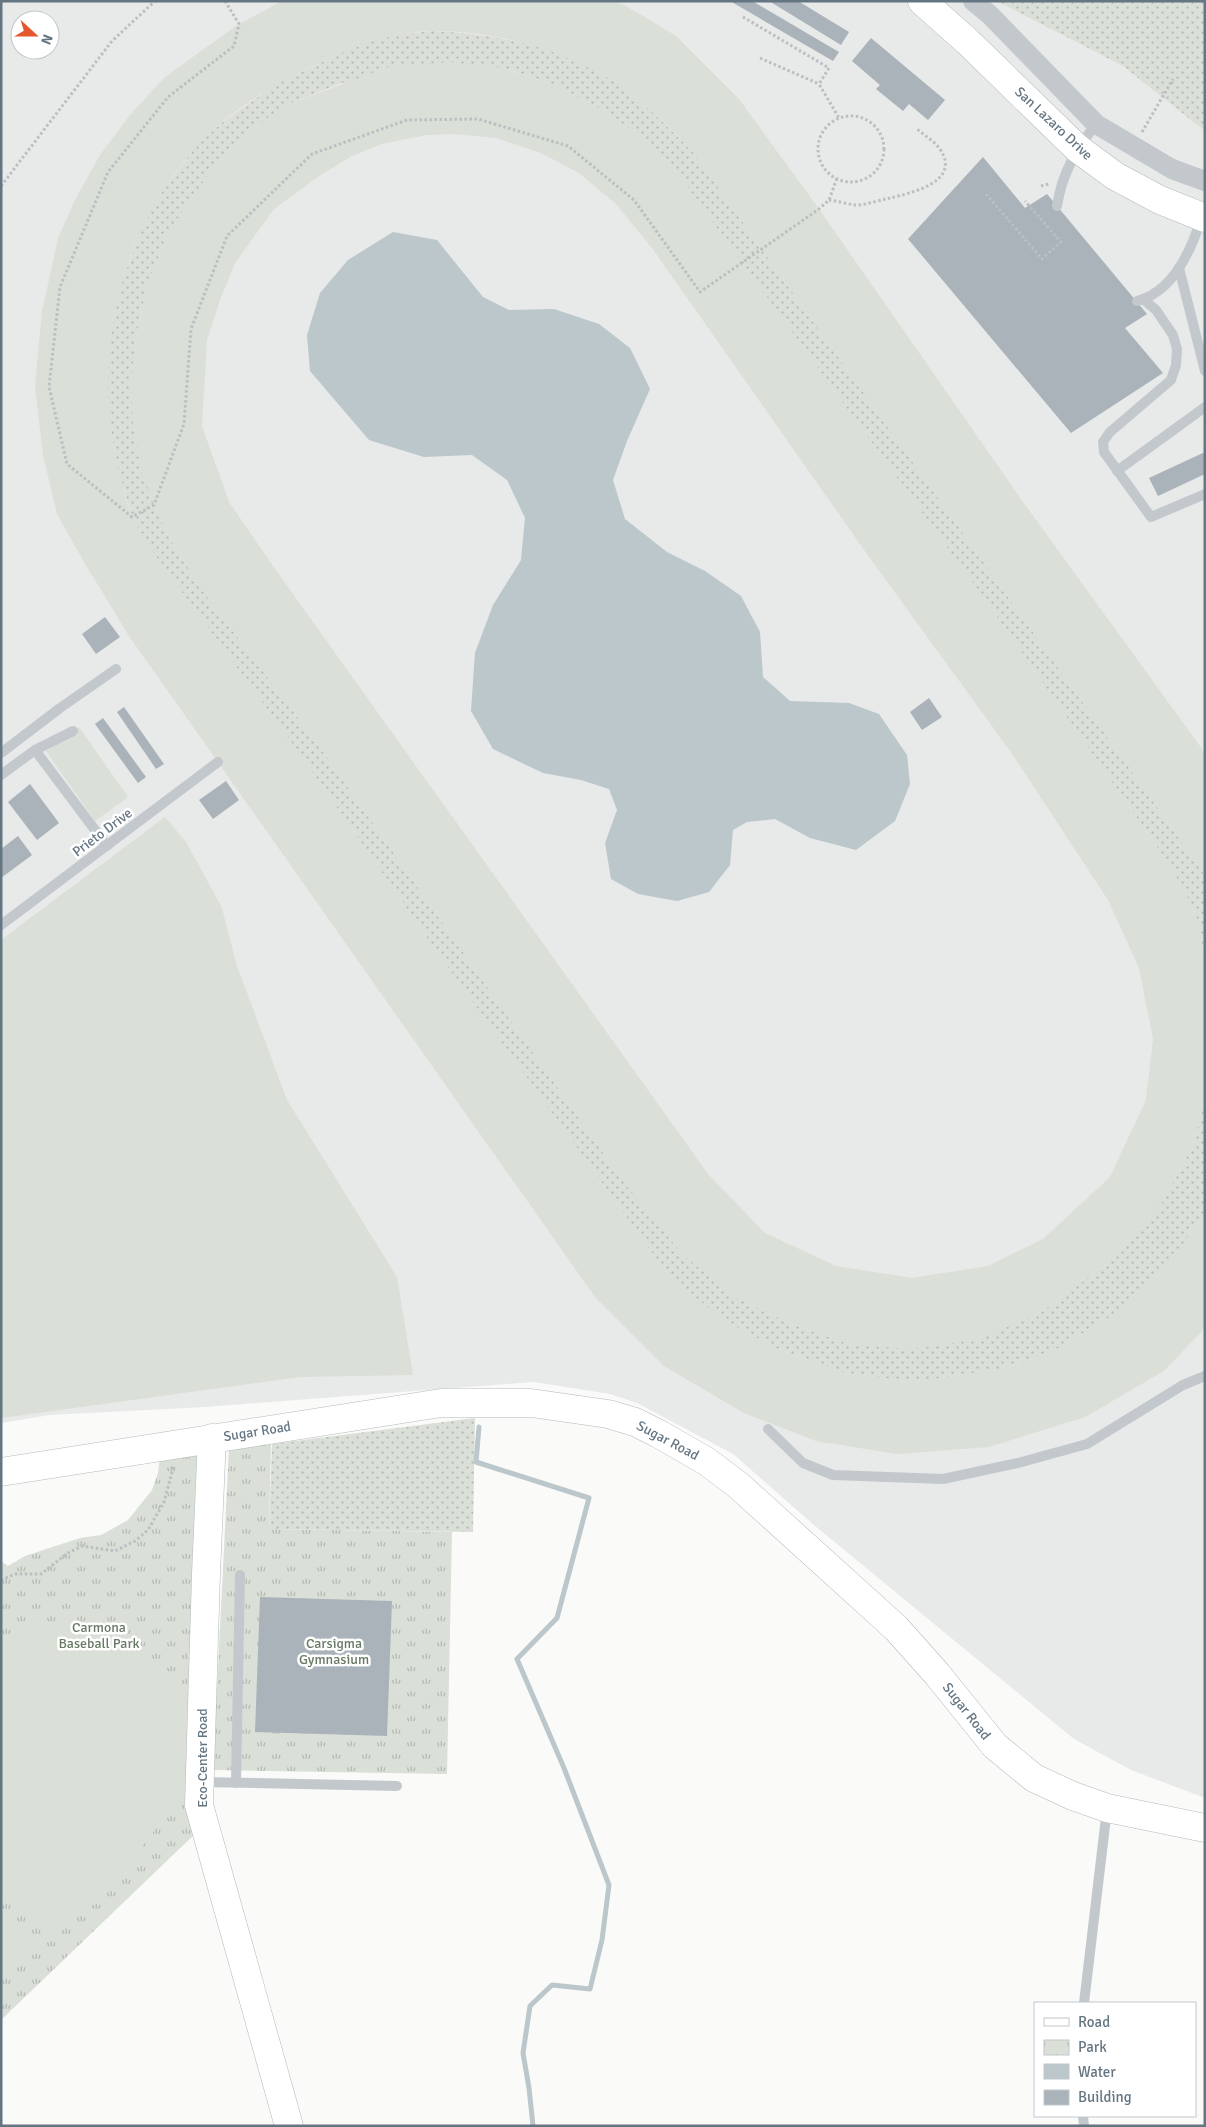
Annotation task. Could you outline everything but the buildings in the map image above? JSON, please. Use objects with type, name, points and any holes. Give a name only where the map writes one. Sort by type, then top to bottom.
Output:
[{"type":"main road","name":"San Lazaro Drive","points":[[922,1],[968,42],[1077,148],[1115,176],[1160,200],[1204,214]]},
{"type":"main road","name":"Sugar Road","points":[[1,1472],[441,1403],[531,1403],[591,1410],[635,1422],[706,1461],[738,1485],[896,1628],[938,1674],[995,1746],[1034,1778],[1073,1796],[1107,1808],[1205,1828]]},
{"type":"main road","name":"Eco-Center Road","points":[[212,1438],[199,1805],[290,2126]]},
{"type":"street","name":"San Lazaro Drive","points":[[973,1],[990,15],[1096,124],[1133,148],[1172,169],[1205,181]]},
{"type":"lane","points":[[1057,206],[1059,188],[1077,148],[1096,124]]},
{"type":"lane","points":[[1204,214],[1193,245],[1179,268],[1163,286],[1140,300],[1156,310],[1173,334],[1177,349],[1176,365],[1171,380],[1110,432],[1103,442],[1104,452],[1151,517],[1205,494]]},
{"type":"lane","points":[[1179,268],[1205,371]]},
{"type":"lane","points":[[1117,471],[1205,407]]},
{"type":"lane","points":[[1,753],[60,708],[116,669]]},
{"type":"lane","points":[[1,775],[35,750],[73,731]]},
{"type":"lane","points":[[35,750],[107,846]]},
{"type":"lane","name":"Prieto Drive","points":[[1,925],[218,762]]},
{"type":"lane","points":[[768,1429],[803,1463],[833,1475],[943,1479],[1018,1463],[1087,1444],[1183,1385],[1205,1376]]},
{"type":"lane","points":[[236,1783],[240,1575]]},
{"type":"lane","points":[[200,1782],[397,1786]]},
{"type":"lane","points":[[1084,2002],[1107,1808]]},
{"type":"path","points":[[1,186],[112,41],[155,1]]},
{"type":"path","points":[[225,1],[239,24],[234,46],[168,96],[108,172],[60,287],[49,387],[67,464],[132,517],[154,505],[184,424],[191,329],[227,236],[312,154],[408,120],[478,119],[568,146],[634,200],[700,292],[819,209],[829,200],[837,178]]},
{"type":"path","points":[[743,17],[829,68],[819,84]]},
{"type":"path","points":[[760,58],[819,84],[839,118]]},
{"type":"path","points":[[1133,148],[1173,79]]},
{"type":"path","points":[[856,116],[872,123],[881,137],[883,154],[881,162],[870,175],[854,181],[837,178],[824,168],[820,160],[818,144],[826,128],[839,118],[856,116]]},
{"type":"path","points":[[829,200],[856,204],[865,203],[916,191],[935,183],[944,171],[945,159],[940,148],[917,129]]},
{"type":"path","points":[[986,194],[1042,259],[1061,242],[1025,200]]},
{"type":"path","points":[[1,1580],[15,1574],[41,1574],[68,1553],[82,1546],[115,1551],[135,1541],[148,1530],[164,1502],[173,1475],[178,1444]]},
{"type":"shaded area","points":[[1,1],[1205,1],[1205,1798],[1131,1770],[1074,1739],[814,1525],[733,1454],[637,1403],[610,1394],[534,1382],[205,1407],[50,1415],[1,1423]]},
{"type":"green space","points":[[282,1],[616,1],[676,36],[739,99],[819,209],[1023,502],[1205,753],[1205,875],[693,152],[652,112],[618,84],[567,57],[545,49],[500,37],[433,31],[400,35],[369,43],[309,68],[279,83],[250,101],[210,133],[170,180],[148,218],[130,259],[118,301],[110,345],[108,390],[112,434],[130,511],[152,551],[302,757],[444,962],[668,1275],[723,1320],[778,1349],[844,1373],[915,1382],[1000,1369],[1050,1353],[1110,1317],[1168,1266],[1205,1211],[1205,1328],[1164,1371],[1085,1417],[989,1447],[897,1454],[816,1441],[744,1413],[664,1366],[595,1297],[129,636],[57,514],[43,455],[35,386],[42,312],[58,238],[76,198],[100,155],[130,115],[165,77],[239,24]]},
{"type":"green space","points":[[997,1],[1205,1],[1205,131],[1123,66]]},
{"type":"green space","points":[[433,31],[501,38],[523,43],[545,49],[587,66],[619,85],[652,112],[693,152],[1205,875],[1205,964],[1199,923],[1184,890],[1164,857],[993,611],[678,174],[644,138],[597,107],[554,85],[504,68],[341,83],[284,106],[253,129],[209,174],[169,231],[147,286],[135,341],[154,505],[169,537],[199,586],[319,746],[622,1180],[683,1254],[735,1297],[789,1323],[851,1345],[1040,1313],[1116,1257],[1162,1203],[1193,1145],[1205,1099],[1205,1211],[1203,1215],[1168,1266],[1110,1317],[1050,1353],[1000,1369],[915,1382],[844,1373],[778,1349],[723,1320],[668,1275],[444,962],[302,757],[152,551],[132,517],[116,461],[108,414],[108,364],[111,331],[121,285],[143,225],[161,193],[198,144],[223,122],[275,85],[349,49],[387,36]]},
{"type":"green space","points":[[451,62],[503,68],[554,85],[597,107],[644,138],[678,174],[993,611],[1164,857],[1184,890],[1199,923],[1205,964],[1205,1099],[1193,1145],[1162,1203],[1116,1257],[1040,1313],[980,1339],[913,1349],[851,1345],[789,1323],[735,1297],[682,1254],[622,1180],[319,746],[199,586],[169,537],[141,471],[133,428],[131,384],[135,341],[147,286],[169,231],[209,174],[253,129],[284,106],[391,66]],"holes":[[[454,134],[496,138],[541,153],[579,173],[616,204],[652,248],[867,554],[1013,755],[1108,900],[1139,968],[1153,1039],[1146,1100],[1110,1177],[1043,1239],[988,1266],[912,1278],[836,1266],[765,1233],[708,1174],[229,502],[202,426],[207,340],[235,263],[274,209],[319,176],[350,157],[381,144],[427,135]]]},
{"type":"green space","points":[[79,727],[128,797],[95,821],[46,751]]},
{"type":"green space","points":[[165,817],[186,842],[222,908],[236,963],[287,1100],[397,1277],[413,1375],[300,1377],[1,1418],[1,940]]},
{"type":"green space","points":[[475,1418],[473,1532],[269,1529],[272,1444]]},
{"type":"green space","name":"Carsigma Gymnasium","points":[[271,1444],[269,1529],[452,1532],[447,1774],[213,1770],[229,1448]]},
{"type":"green space","name":"Carmona Baseball Park","points":[[200,1452],[199,1830],[1,2020],[1,1561],[8,1566],[25,1556],[80,1538],[101,1535],[128,1520],[152,1490],[158,1473],[160,1457]]},
{"type":"green space","points":[[62,1624],[78,1627],[95,1634],[139,1657],[178,1688],[187,1702],[188,1771],[183,1788],[167,1814],[132,1860],[46,1936],[1,1888],[1,1638],[44,1625]]},
{"type":"green space","points":[[1,1916],[31,1949],[1,1980]]},
{"type":"water","points":[[393,232],[437,240],[483,297],[509,310],[554,309],[599,324],[630,348],[650,389],[627,441],[613,480],[625,519],[667,552],[705,571],[741,596],[760,632],[763,677],[790,701],[849,703],[879,714],[907,755],[910,784],[895,821],[856,850],[810,838],[775,819],[747,822],[733,830],[730,865],[709,892],[677,901],[638,894],[611,879],[605,843],[617,810],[609,789],[581,780],[543,773],[493,749],[471,711],[475,653],[493,605],[521,560],[525,518],[507,480],[472,455],[424,457],[369,440],[310,371],[307,335],[320,293],[348,260]]},
{"type":"waterway","points":[[479,1427],[476,1462],[589,1498],[557,1618],[517,1659],[564,1768],[609,1885],[602,1940],[590,1989],[552,1985],[530,2006],[523,2053],[533,2126]]}]
